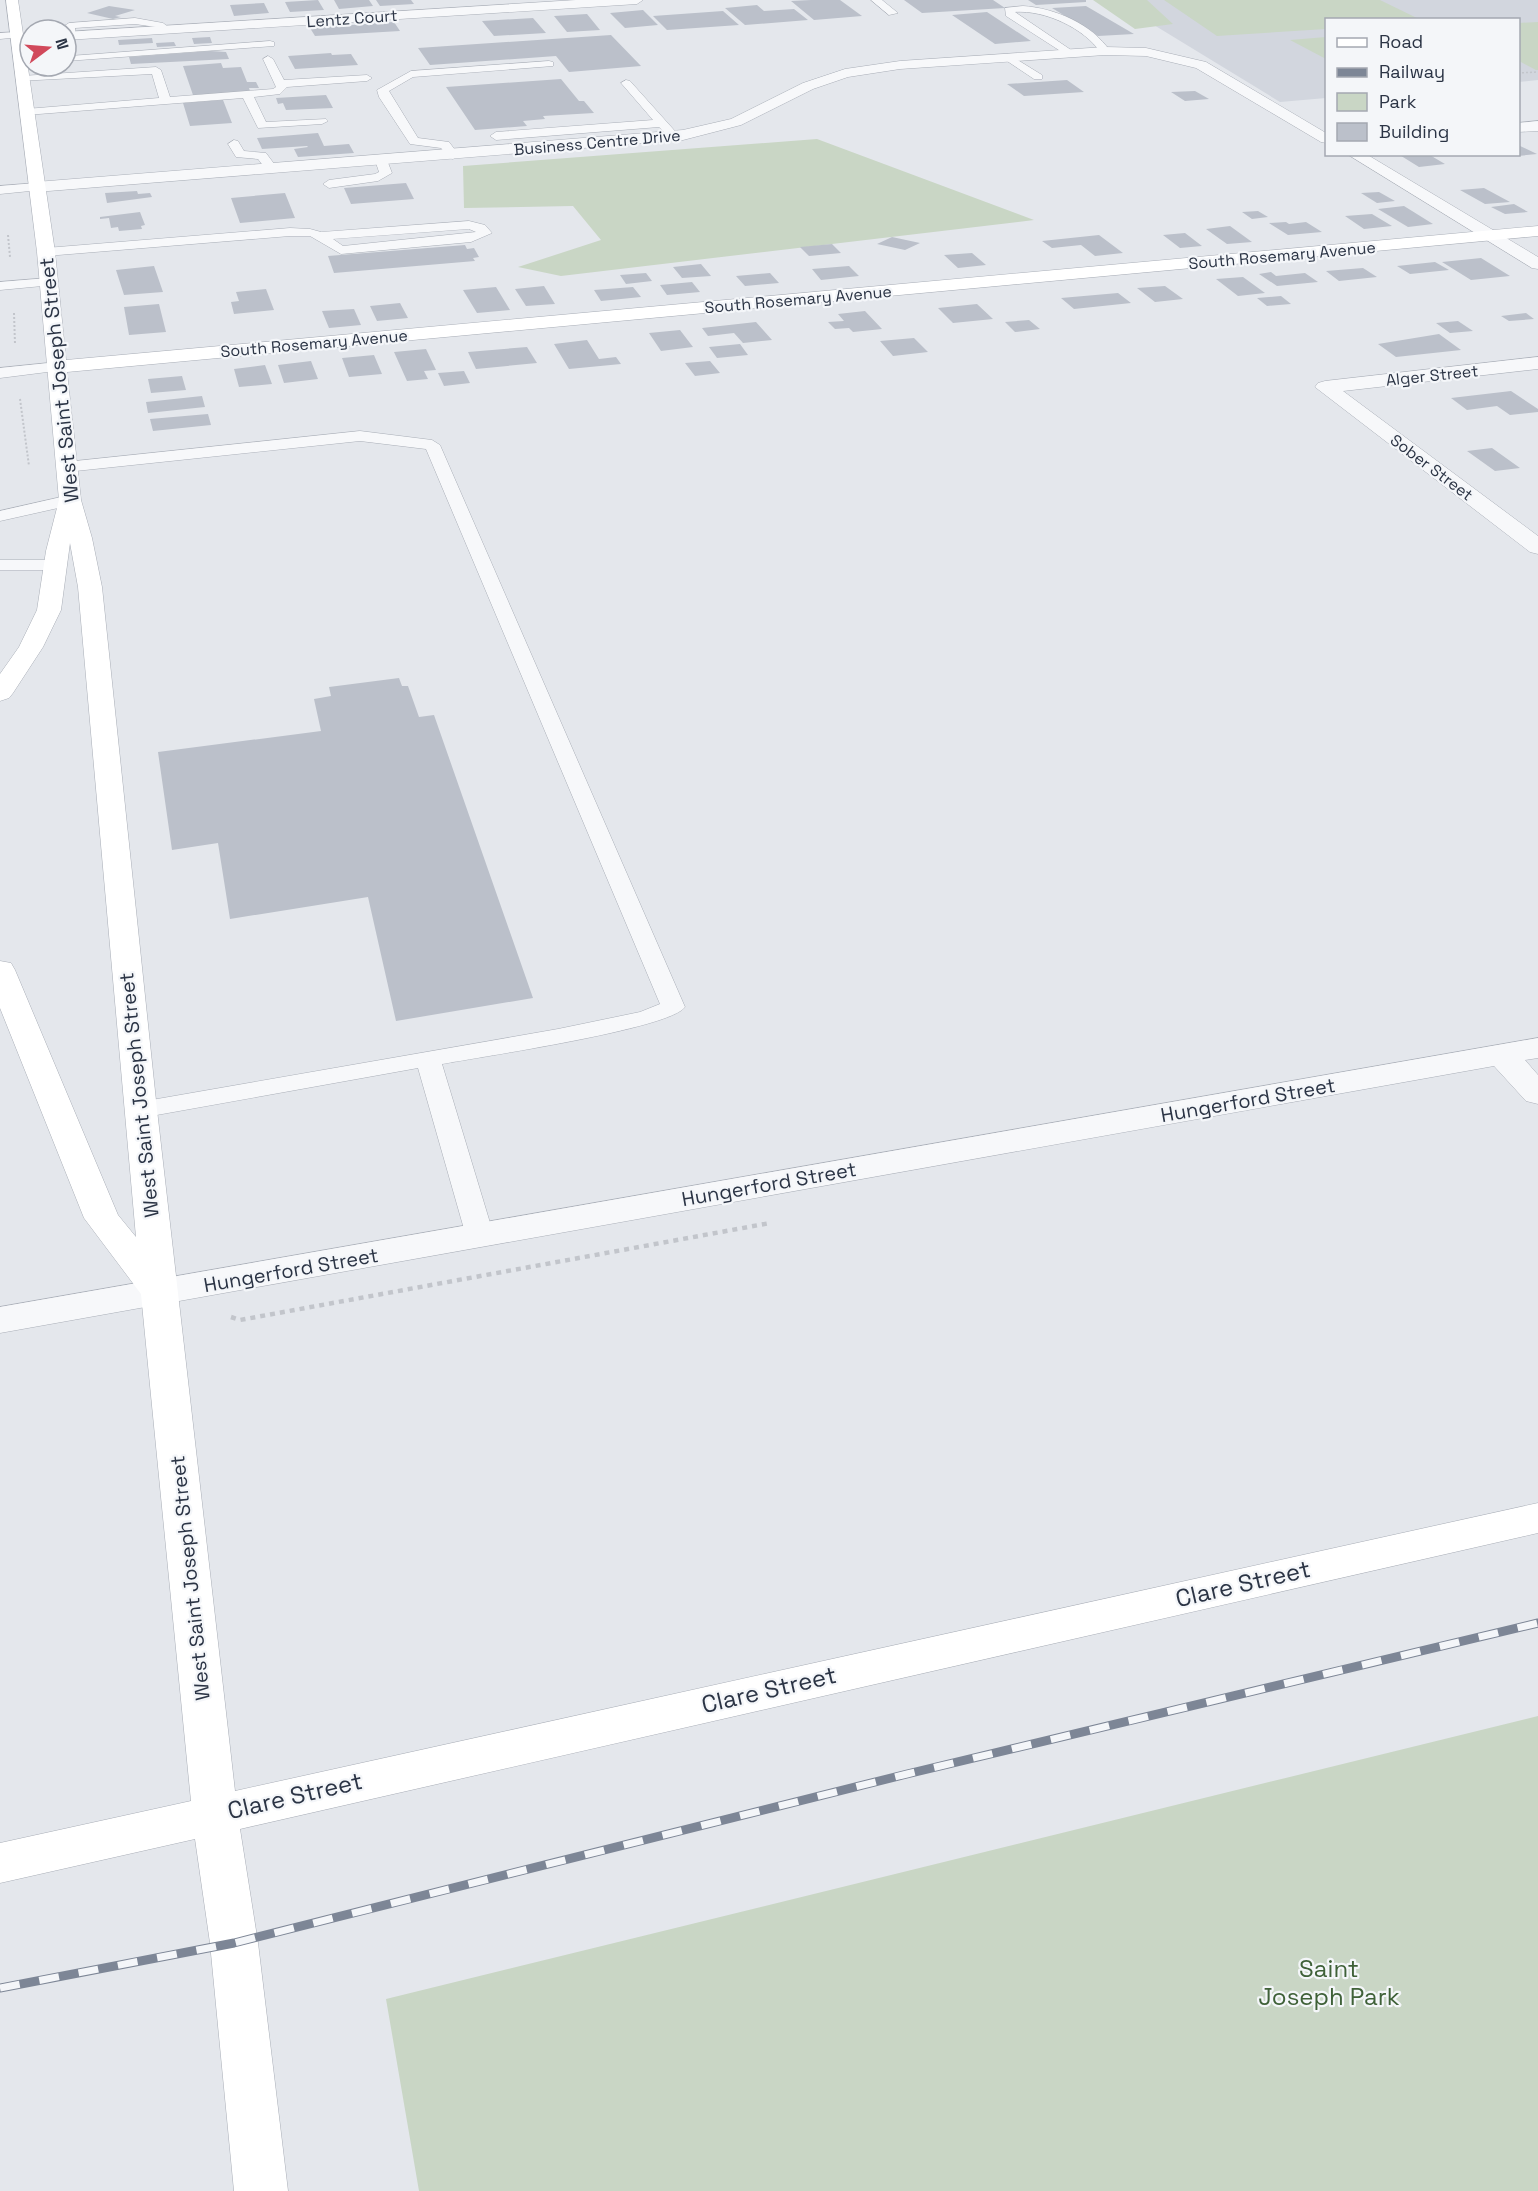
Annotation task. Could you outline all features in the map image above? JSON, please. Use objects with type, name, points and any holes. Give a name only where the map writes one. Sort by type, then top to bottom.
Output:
[{"type":"street","name":"West Saint Joseph Street","points":[[12,0],[16,37]]},
{"type":"street","name":"Lentz Court","points":[[78,29],[167,30],[637,0]]},
{"type":"street","name":"Business Centre Drive","points":[[36,187],[674,136],[736,122],[808,86],[845,73],[900,65],[1069,52],[1146,52],[1201,65],[1325,137]]},
{"type":"street","name":"West Saint Joseph Street","points":[[20,78],[45,252],[70,500],[81,537],[90,586],[140,1110],[215,1814],[234,1943],[261,2191]]},
{"type":"street","points":[[1520,128],[1538,126]]},
{"type":"street","points":[[1356,156],[1538,264]]},
{"type":"street","name":"South Rosemary Avenue","points":[[58,367],[1538,231]]},
{"type":"street","name":"Alger Street","points":[[1325,387],[1538,363]]},
{"type":"street","name":"Sober Street","points":[[1325,387],[1538,547]]},
{"type":"street","points":[[0,693],[31,647],[49,610],[55,565],[70,500]]},
{"type":"street","points":[[1509,526],[1538,522]]},
{"type":"street","points":[[0,970],[102,1218],[160,1293]]},
{"type":"street","name":"Hungerford Street","points":[[0,1320],[1538,1048]]},
{"type":"street","points":[[1502,1055],[1538,1094]]},
{"type":"street","name":"Clare Street","points":[[0,1863],[1538,1518]]},
{"type":"lane","points":[[876,0],[893,13]]},
{"type":"lane","points":[[1069,52],[1011,16],[1009,10],[1030,8],[1048,11],[1099,42],[1105,51]]},
{"type":"lane","points":[[78,58],[270,44]]},
{"type":"lane","points":[[1008,57],[1038,77]]},
{"type":"lane","points":[[19,82],[106,89],[165,101],[248,96],[276,92],[282,88],[268,59]]},
{"type":"lane","points":[[453,155],[445,145],[414,141],[385,97],[383,90],[411,74],[549,64]]},
{"type":"lane","points":[[26,112],[106,89],[156,70],[165,101]]},
{"type":"lane","points":[[280,84],[367,78]]},
{"type":"lane","points":[[626,83],[674,136]]},
{"type":"lane","points":[[248,96],[262,126],[322,121]]},
{"type":"lane","points":[[496,136],[662,123]]},
{"type":"lane","points":[[234,144],[240,154],[262,156],[272,169]]},
{"type":"lane","points":[[330,184],[378,177],[386,173],[381,160]]},
{"type":"lane","points":[[0,190],[36,187]]},
{"type":"lane","points":[[45,252],[290,232],[314,233],[318,236],[341,250],[471,238],[485,233],[480,228],[469,225],[318,236]]},
{"type":"lane","points":[[0,286],[48,282]]},
{"type":"lane","points":[[0,373],[58,367]]},
{"type":"lane","points":[[66,467],[360,436],[432,445],[674,1007],[646,1018],[140,1110]]},
{"type":"lane","points":[[0,516],[70,500]]},
{"type":"lane","points":[[0,565],[55,565]]},
{"type":"lane","points":[[428,1059],[480,1236]]},
{"type":"path","points":[[1520,73],[1538,72]]},
{"type":"shaded area","points":[[1113,0],[1538,0],[1538,80],[1520,82],[1520,18],[1325,18],[1325,98],[1280,102]]},
{"type":"green space","points":[[1093,0],[1147,0],[1173,24],[1135,29]]},
{"type":"green space","points":[[1164,0],[1380,0],[1417,18],[1325,18],[1325,29],[1217,36]]},
{"type":"green space","points":[[1538,22],[1538,70],[1520,62],[1520,23]]},
{"type":"green space","points":[[1325,37],[1325,58],[1290,40]]},
{"type":"green space","points":[[817,139],[1034,220],[561,276],[518,267],[601,240],[573,206],[464,208],[463,166]]},
{"type":"green space","name":"Saint Joseph Park","points":[[1538,1716],[1538,2191],[419,2191],[386,1999]]},
{"type":"building","points":[[318,0],[324,10],[290,12],[285,2]]},
{"type":"building","points":[[334,0],[369,0],[373,6],[339,9]]},
{"type":"building","points":[[376,0],[411,0],[414,4],[380,6]]},
{"type":"building","points":[[840,0],[862,16],[814,20],[791,1]]},
{"type":"building","points":[[904,0],[993,0],[1005,8],[922,13]]},
{"type":"building","points":[[1028,0],[1086,0],[1086,2],[1036,5]]},
{"type":"building","points":[[264,3],[269,13],[234,16],[230,5]]},
{"type":"building","points":[[757,5],[764,11],[794,9],[808,20],[745,25],[725,8]]},
{"type":"building","points":[[109,6],[135,10],[115,16],[121,17],[113,19],[87,13]]},
{"type":"building","points":[[1086,6],[1134,34],[1098,36],[1052,8]]},
{"type":"building","points":[[643,10],[658,25],[625,28],[610,13]]},
{"type":"building","points":[[723,11],[739,25],[667,30],[653,16]]},
{"type":"building","points":[[987,12],[1031,41],[995,44],[952,15]]},
{"type":"building","points":[[587,14],[600,30],[567,32],[554,16]]},
{"type":"building","points":[[533,18],[546,33],[494,36],[482,21]]},
{"type":"building","points":[[394,22],[400,31],[315,36],[310,28]]},
{"type":"building","points":[[611,35],[641,66],[569,72],[556,56],[430,65],[418,48]]},
{"type":"building","points":[[210,37],[212,43],[194,44],[192,38]]},
{"type":"building","points":[[152,38],[153,43],[119,45],[118,40]]},
{"type":"building","points":[[174,42],[176,46],[157,47],[156,43]]},
{"type":"building","points":[[226,52],[229,59],[131,64],[129,57]]},
{"type":"building","points":[[331,53],[332,55],[351,54],[358,65],[295,69],[288,56]]},
{"type":"building","points":[[221,63],[223,68],[241,67],[247,82],[256,82],[259,88],[249,88],[250,91],[193,95],[183,66]]},
{"type":"building","points":[[561,79],[579,101],[584,101],[594,113],[543,116],[545,119],[523,121],[527,126],[475,130],[446,87]]},
{"type":"building","points":[[1067,80],[1084,92],[1024,96],[1007,84]]},
{"type":"building","points":[[1195,91],[1209,99],[1185,101],[1171,92]]},
{"type":"building","points":[[326,95],[333,108],[286,110],[283,103],[278,104],[276,98]]},
{"type":"building","points":[[223,100],[232,123],[190,126],[183,103]]},
{"type":"building","points":[[318,133],[324,146],[349,144],[354,153],[298,157],[294,149],[307,146],[262,149],[257,138]]},
{"type":"building","points":[[1520,146],[1537,154],[1520,156]]},
{"type":"building","points":[[1401,156],[1431,156],[1445,164],[1419,167]]},
{"type":"building","points":[[406,183],[414,199],[351,204],[344,188]]},
{"type":"building","points":[[1484,188],[1510,202],[1485,204],[1460,190]]},
{"type":"building","points":[[137,191],[138,194],[150,193],[152,197],[107,203],[105,193]]},
{"type":"building","points":[[1379,192],[1395,201],[1377,203],[1361,193]]},
{"type":"building","points":[[285,193],[295,218],[240,223],[231,198]]},
{"type":"building","points":[[1514,204],[1528,212],[1505,214],[1491,207]]},
{"type":"building","points":[[1404,206],[1433,224],[1408,227],[1378,209]]},
{"type":"building","points":[[1258,211],[1268,217],[1252,219],[1242,212]]},
{"type":"building","points":[[140,212],[145,225],[141,226],[142,229],[119,231],[118,227],[111,228],[109,218],[100,219],[100,217]]},
{"type":"building","points":[[1372,214],[1392,226],[1364,229],[1345,216]]},
{"type":"building","points":[[1286,222],[1289,224],[1306,222],[1322,232],[1288,235],[1269,223]]},
{"type":"building","points":[[1230,226],[1252,242],[1227,244],[1206,229]]},
{"type":"building","points":[[1185,233],[1202,246],[1180,248],[1163,235]]},
{"type":"building","points":[[1099,235],[1123,253],[1095,256],[1081,245],[1052,248],[1042,241]]},
{"type":"building","points":[[892,237],[920,243],[905,250],[877,244]]},
{"type":"building","points":[[832,244],[841,253],[809,256],[800,247]]},
{"type":"building","points":[[465,245],[467,249],[474,248],[479,257],[473,258],[475,261],[334,273],[328,256]]},
{"type":"building","points":[[972,253],[986,265],[958,268],[944,255]]},
{"type":"building","points":[[1481,258],[1510,276],[1471,280],[1442,262]]},
{"type":"building","points":[[1435,262],[1449,270],[1410,274],[1397,266]]},
{"type":"building","points":[[701,264],[711,276],[682,278],[673,267]]},
{"type":"building","points":[[154,266],[163,292],[124,295],[116,270]]},
{"type":"building","points":[[849,266],[859,276],[821,280],[812,269]]},
{"type":"building","points":[[1363,268],[1377,277],[1339,281],[1326,271]]},
{"type":"building","points":[[1271,272],[1276,276],[1305,273],[1318,282],[1277,286],[1259,274]]},
{"type":"building","points":[[646,273],[652,281],[626,284],[620,275]]},
{"type":"building","points":[[770,273],[779,283],[745,286],[736,276]]},
{"type":"building","points":[[1243,277],[1265,293],[1238,296],[1216,279]]},
{"type":"building","points":[[692,282],[700,292],[667,295],[660,285]]},
{"type":"building","points":[[544,286],[555,304],[526,306],[515,289]]},
{"type":"building","points":[[1165,286],[1183,299],[1155,302],[1137,288]]},
{"type":"building","points":[[496,287],[510,310],[477,313],[463,290]]},
{"type":"building","points":[[633,287],[641,297],[601,301],[594,290]]},
{"type":"building","points":[[266,289],[274,310],[234,314],[231,302],[239,301],[236,292]]},
{"type":"building","points":[[1118,293],[1131,303],[1074,309],[1061,298]]},
{"type":"building","points":[[1281,296],[1291,304],[1267,306],[1257,298]]},
{"type":"building","points":[[400,303],[408,318],[377,321],[370,306]]},
{"type":"building","points":[[159,304],[166,332],[129,335],[124,307]]},
{"type":"building","points":[[977,304],[993,319],[953,323],[938,308]]},
{"type":"building","points":[[354,309],[361,325],[329,328],[322,311]]},
{"type":"building","points":[[865,311],[882,329],[853,332],[849,328],[835,329],[828,322],[844,321],[838,314]]},
{"type":"building","points":[[1526,313],[1534,319],[1509,321],[1501,316]]},
{"type":"building","points":[[1029,320],[1040,329],[1015,332],[1005,322]]},
{"type":"building","points":[[1458,321],[1473,331],[1450,333],[1436,323]]},
{"type":"building","points":[[756,322],[772,340],[743,343],[734,333],[708,336],[702,328]]},
{"type":"building","points":[[680,330],[693,347],[661,351],[649,333]]},
{"type":"building","points":[[1439,334],[1461,350],[1396,357],[1378,344]]},
{"type":"building","points":[[914,338],[928,352],[893,356],[880,341]]},
{"type":"building","points":[[587,340],[599,359],[616,357],[621,364],[569,369],[554,344]]},
{"type":"building","points":[[740,344],[748,355],[717,358],[709,347]]},
{"type":"building","points":[[527,347],[537,363],[476,369],[468,352]]},
{"type":"building","points":[[426,349],[436,370],[424,371],[428,379],[407,381],[394,352]]},
{"type":"building","points":[[374,355],[382,374],[349,377],[342,358]]},
{"type":"building","points":[[311,361],[318,379],[284,383],[278,365]]},
{"type":"building","points":[[710,361],[720,373],[695,376],[685,363]]},
{"type":"building","points":[[265,365],[272,384],[239,387],[234,369]]},
{"type":"building","points":[[464,371],[470,383],[444,386],[438,373]]},
{"type":"building","points":[[182,376],[186,390],[151,393],[148,379]]},
{"type":"building","points":[[1511,391],[1538,409],[1538,412],[1510,415],[1497,406],[1467,410],[1451,398]]},
{"type":"building","points":[[202,396],[205,407],[148,413],[146,402]]},
{"type":"building","points":[[208,414],[211,425],[153,431],[150,419]]},
{"type":"building","points":[[1492,448],[1520,468],[1495,471],[1467,451]]},
{"type":"building","points":[[399,678],[402,686],[408,686],[419,717],[434,715],[533,998],[396,1021],[368,897],[230,919],[218,843],[172,850],[158,752],[321,731],[314,699],[331,696],[329,687]]},
{"type":"railway","points":[[0,1988],[234,1943],[907,1774],[1538,1623]]}]
